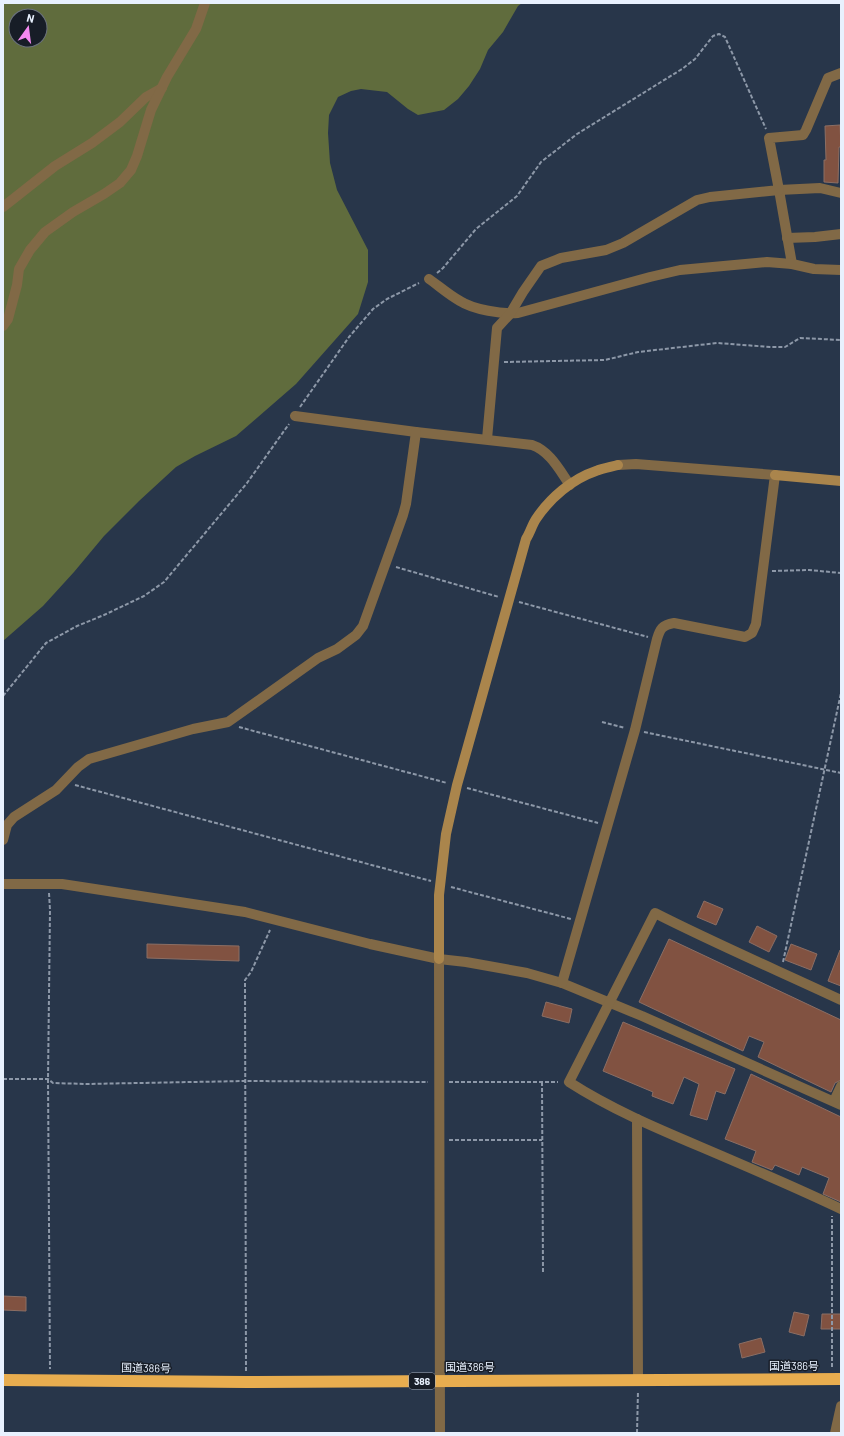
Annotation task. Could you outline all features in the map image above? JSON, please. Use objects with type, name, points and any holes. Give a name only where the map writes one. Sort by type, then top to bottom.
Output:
[{"type":"highway","name":"国道386号","points":[[3,1380],[246,1382],[836,1379]]},
{"type":"street","points":[[3,326],[8,319],[17,285],[19,269],[30,250],[45,232],[73,212],[104,194],[120,182],[131,170],[137,156],[151,110],[196,29],[205,3]]},
{"type":"street","points":[[792,264],[769,138],[803,135],[828,78],[841,73]]},
{"type":"street","points":[[3,207],[55,166],[92,143],[120,122],[146,97],[162,88]]},
{"type":"street","points":[[487,439],[497,328],[510,314],[541,266],[561,258],[606,250],[623,243],[697,200],[710,197],[779,190],[820,188],[841,194]]},
{"type":"street","points":[[788,238],[841,234]]},
{"type":"street","points":[[429,279],[461,302],[481,309],[510,314],[680,270],[767,262],[792,264],[814,269],[841,270]]},
{"type":"street","points":[[294,416],[532,445],[540,448],[549,456],[570,485]]},
{"type":"street","points":[[3,840],[7,825],[14,817],[56,790],[78,767],[89,759],[193,729],[228,722],[318,658],[337,649],[356,635],[363,626],[386,565],[406,504],[416,432]]},
{"type":"street","points":[[440,1433],[438,942],[440,884],[446,834],[457,785],[526,539],[536,520],[546,506],[562,490],[596,471],[618,465],[636,464],[775,475],[841,482]]},
{"type":"street","points":[[562,983],[635,730],[661,628],[667,624],[674,623],[745,637],[752,633],[756,624],[775,475]]},
{"type":"street","points":[[3,884],[62,884],[246,912],[370,944],[439,959],[466,962],[527,973],[562,983],[609,1004],[642,1016],[837,1103],[841,1086]]},
{"type":"street","points":[[836,1207],[782,1181],[609,1106],[569,1082],[655,913],[691,932],[841,1000]]},
{"type":"street","points":[[637,1119],[638,1379]]},
{"type":"street","points":[[836,1433],[841,1406]]},
{"type":"path","points":[[3,696],[46,643],[77,626],[144,596],[164,582],[247,483],[349,337],[373,309],[406,288],[429,279],[443,268],[476,229],[517,196],[541,162],[577,134],[687,66],[696,59],[713,36],[719,34],[725,37],[769,138]]},
{"type":"path","points":[[493,362],[605,360],[638,352],[717,343],[770,347],[785,346],[800,338],[841,340]]},
{"type":"path","points":[[386,565],[657,639]]},
{"type":"path","points":[[763,571],[809,570],[841,574]]},
{"type":"path","points":[[781,972],[841,693]]},
{"type":"path","points":[[228,722],[236,726],[607,825]]},
{"type":"path","points":[[602,722],[841,773]]},
{"type":"path","points":[[64,782],[580,921]]},
{"type":"path","points":[[49,884],[48,1079],[50,1380]]},
{"type":"path","points":[[246,1382],[245,980],[251,972],[273,919]]},
{"type":"path","points":[[3,1079],[48,1079],[53,1083],[86,1084],[245,1081],[569,1082]]},
{"type":"path","points":[[542,1082],[543,1272]]},
{"type":"path","points":[[439,1140],[542,1140]]},
{"type":"path","points":[[836,1207],[836,1379]]},
{"type":"path","points":[[637,1433],[638,1379]]},
{"type":"green space","points":[[3,3],[522,3],[518,6],[503,32],[488,50],[480,69],[469,86],[458,99],[444,110],[418,115],[387,92],[361,89],[351,91],[338,97],[329,115],[328,133],[330,163],[337,190],[368,250],[368,282],[358,314],[296,384],[236,436],[176,467],[139,501],[104,536],[43,606],[3,641]]},
{"type":"building","points":[[840,125],[841,147],[839,147],[838,183],[824,182],[824,160],[826,160],[825,126]]},
{"type":"building","points":[[704,901],[723,909],[716,925],[697,917]]},
{"type":"building","points":[[757,926],[777,936],[769,952],[749,942]]},
{"type":"building","points":[[669,939],[841,1020],[841,1080],[835,1083],[831,1092],[758,1057],[764,1042],[749,1036],[743,1051],[639,1002]]},
{"type":"building","points":[[147,944],[239,946],[239,961],[147,958]]},
{"type":"building","points":[[791,944],[817,954],[811,970],[785,960]]},
{"type":"building","points":[[841,950],[841,986],[828,981]]},
{"type":"building","points":[[546,1002],[572,1009],[569,1023],[542,1016]]},
{"type":"building","points":[[623,1022],[735,1069],[725,1094],[716,1091],[707,1120],[690,1115],[699,1084],[684,1077],[673,1104],[652,1096],[653,1092],[603,1071]]},
{"type":"building","points":[[751,1074],[841,1117],[841,1202],[823,1194],[829,1178],[802,1167],[799,1175],[775,1165],[772,1170],[752,1162],[756,1151],[725,1139]]},
{"type":"building","points":[[3,1296],[26,1297],[26,1311],[3,1310]]},
{"type":"building","points":[[794,1312],[809,1315],[804,1336],[789,1332]]},
{"type":"building","points":[[822,1314],[841,1314],[841,1329],[821,1329]]},
{"type":"building","points":[[761,1338],[765,1352],[742,1358],[739,1344]]}]
